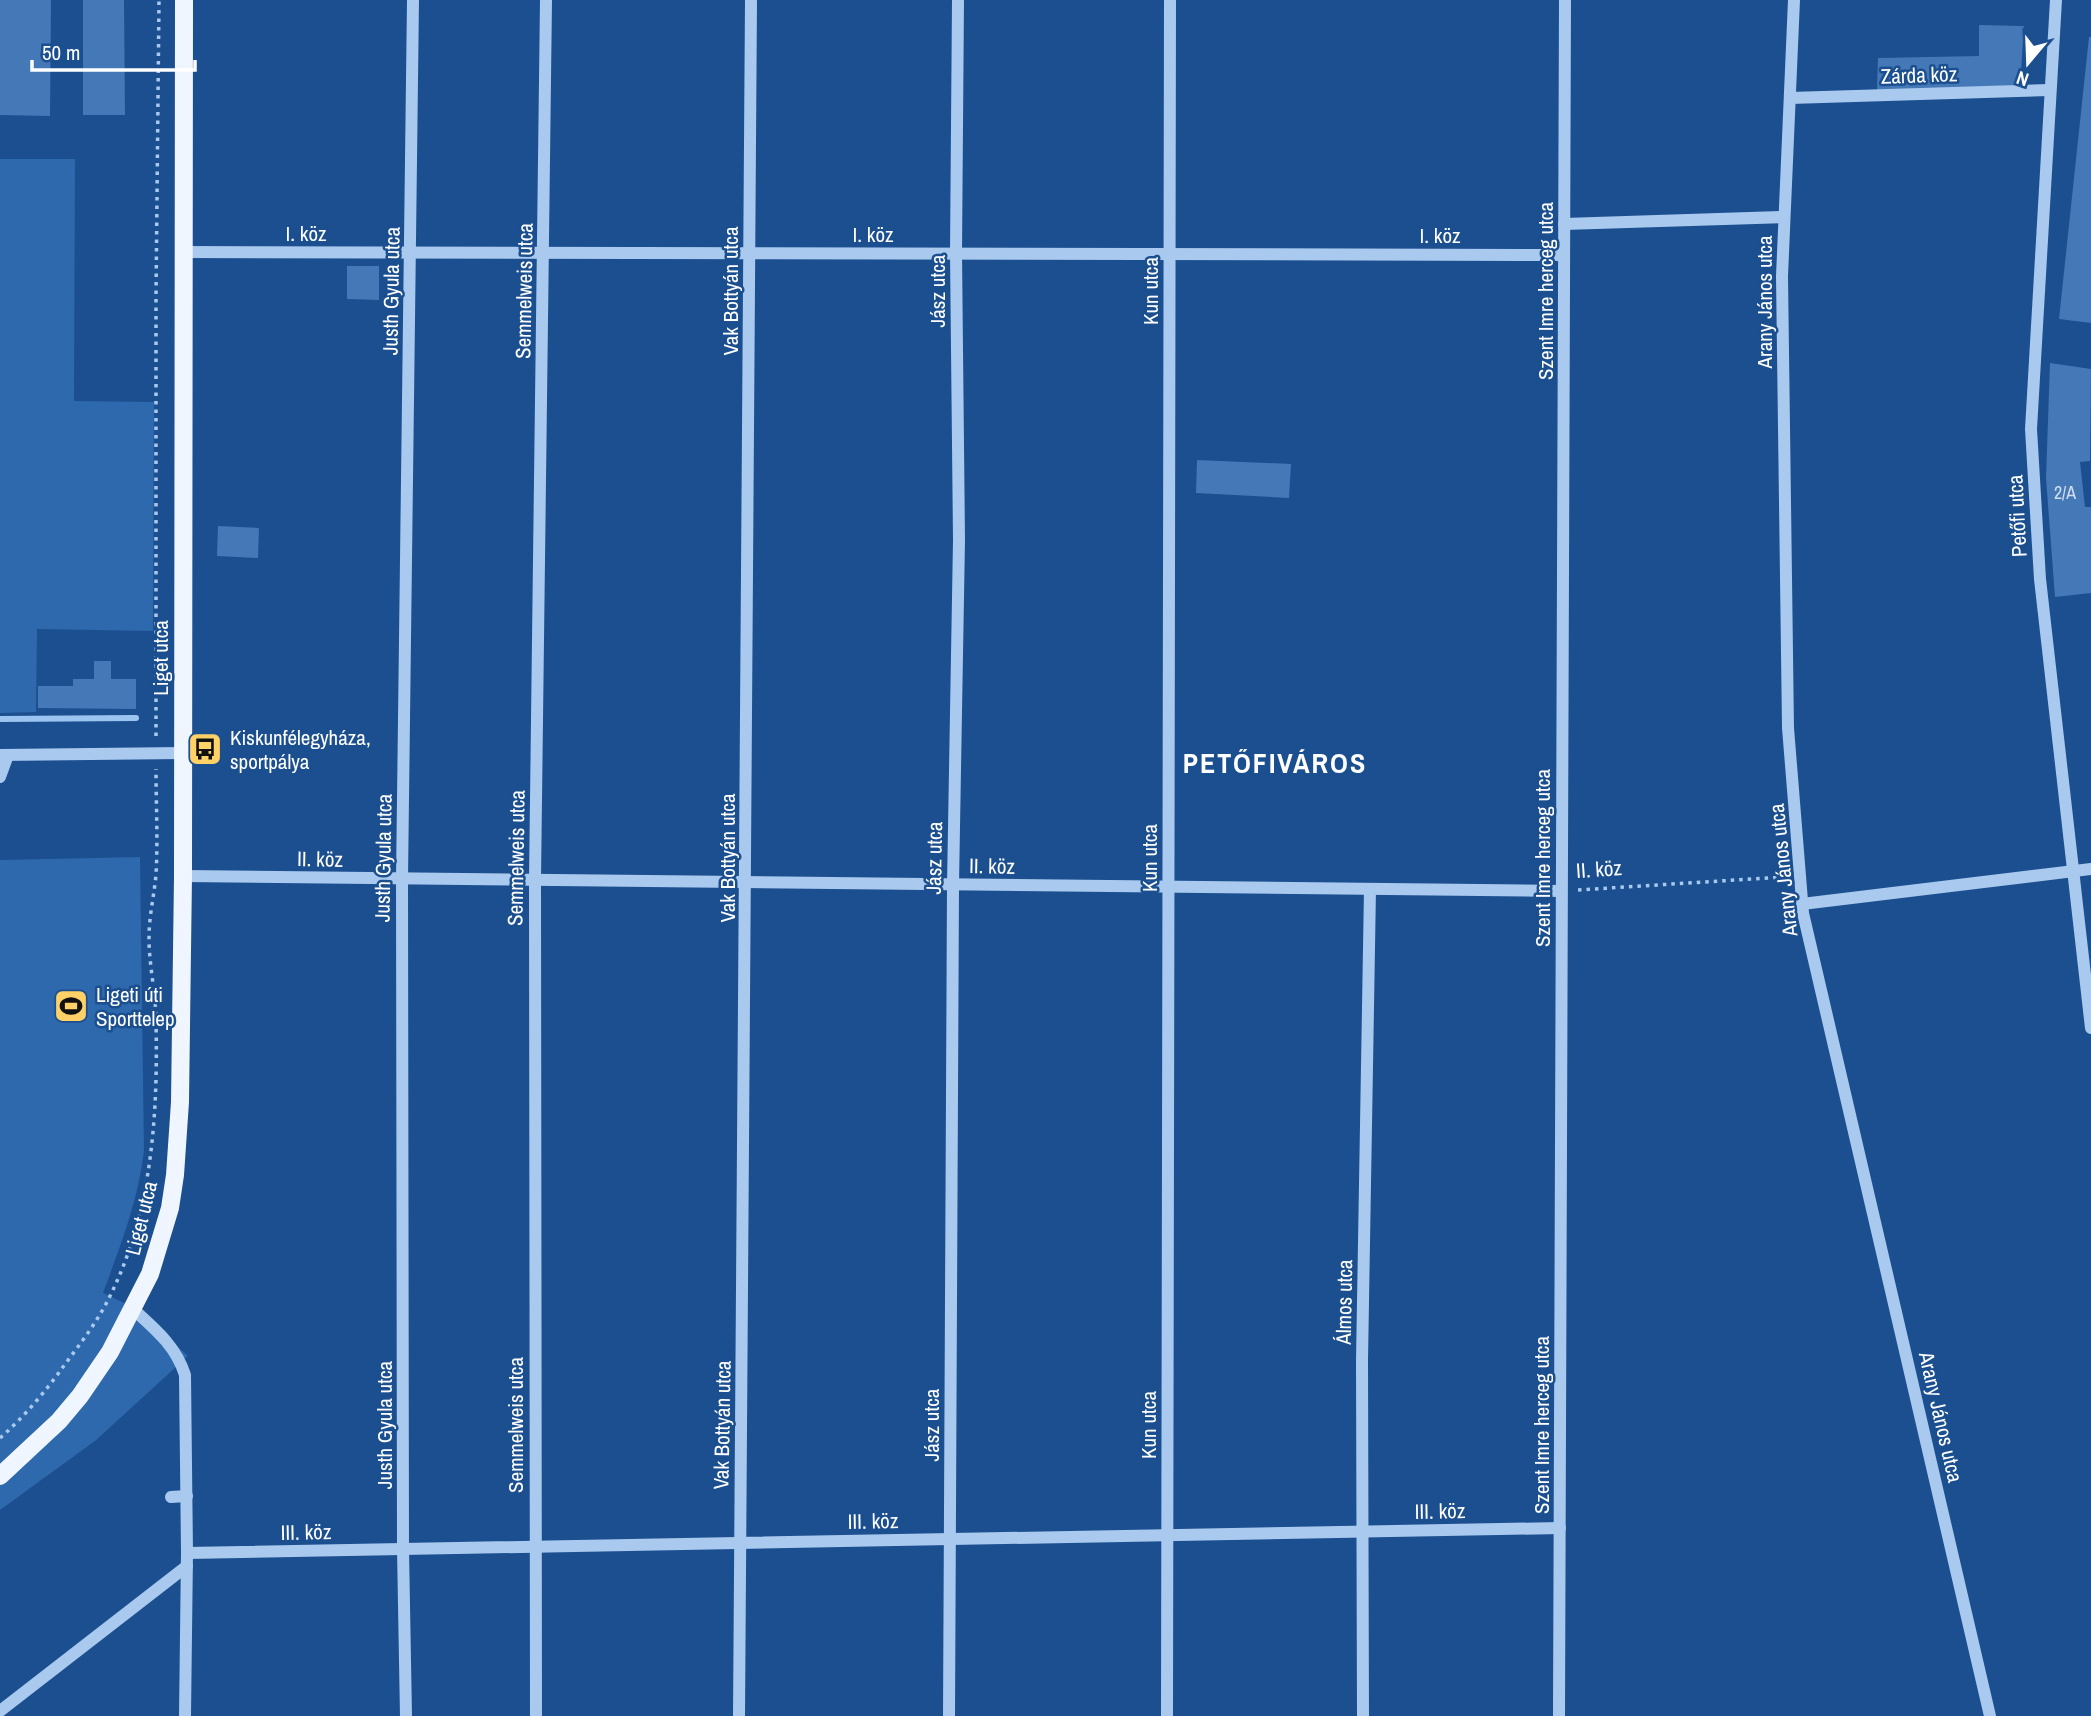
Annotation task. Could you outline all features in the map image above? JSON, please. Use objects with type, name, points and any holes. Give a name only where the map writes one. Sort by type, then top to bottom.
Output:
[{"type":"main road","name":"Liget utca","points":[[0,1476],[46,1434],[80,1396],[100,1368],[133,1309],[150,1274],[170,1208],[179,1147],[183,876],[184,0]]},
{"type":"street","name":"Justh Gyula utca","points":[[406,1716],[403,1549],[402,879],[414,0]]},
{"type":"street","name":"Semmelweis utca","points":[[536,1716],[535,880],[547,0]]},
{"type":"street","name":"Vak Bottyán utca","points":[[739,1716],[747,882],[751,0]]},
{"type":"street","name":"Jász utca","points":[[949,1716],[953,885],[959,540],[956,253],[958,0]]},
{"type":"street","name":"Kun utca","points":[[1167,1716],[1170,0]]},
{"type":"street","name":"Szent Imre herceg utca","points":[[1559,1716],[1565,0]]},
{"type":"street","name":"Arany János utca","points":[[1794,0],[1782,276],[1788,728],[1802,904],[1990,1716]]},
{"type":"street","name":"Petőfi utca","points":[[2056,0],[2031,429],[2040,579],[2091,1028]]},
{"type":"street","name":"Zárda köz","points":[[1790,98],[2049,90]]},
{"type":"street","points":[[1564,224],[1784,217]]},
{"type":"street","name":"I. köz","points":[[182,252],[1564,255]]},
{"type":"street","points":[[0,777],[4,755],[183,752]]},
{"type":"street","points":[[1802,904],[2091,869]]},
{"type":"street","name":"II. köz","points":[[183,876],[1562,891]]},
{"type":"street","name":"Álmos utca","points":[[1363,1716],[1362,1362],[1370,889]]},
{"type":"street","points":[[133,1309],[172,1347],[185,1375],[185,1716]]},
{"type":"street","points":[[171,1497],[187,1496]]},
{"type":"street","name":"III. köz","points":[[187,1560],[403,1549],[1560,1528]]},
{"type":"street","points":[[0,1711],[187,1560]]},
{"type":"path","points":[[0,1438],[50,1384],[82,1342],[110,1297],[131,1245],[143,1202],[153,1140],[156,995],[150,967],[149,938],[156,876],[159,0]]},
{"type":"path","name":"II. köz","points":[[1562,891],[1800,876]]},
{"type":"shaded area","points":[[0,159],[75,159],[74,401],[154,402],[153,631],[37,629],[36,712],[0,713]]},
{"type":"shaded area","name":"Ligeti úti Sporttelep","points":[[140,857],[144,1151],[133,1206],[103,1293],[135,1308],[188,1356],[95,1441],[0,1510],[0,860]]},
{"type":"building","points":[[0,0],[51,0],[50,116],[0,115]]},
{"type":"building","points":[[83,0],[124,0],[125,115],[83,115]]},
{"type":"building","points":[[1979,25],[2024,26],[2020,86],[1877,90],[1878,58],[1979,56]]},
{"type":"building","points":[[2091,37],[2091,323],[2059,319]]},
{"type":"building","points":[[347,266],[379,266],[379,300],[347,299]]},
{"type":"building","points":[[2050,363],[2091,369],[2090,461],[2080,462],[2085,507],[2091,507],[2091,593],[2055,597],[2046,478]]},
{"type":"building","points":[[1197,460],[1291,464],[1289,498],[1196,493]]},
{"type":"building","points":[[218,526],[259,528],[258,558],[217,556]]},
{"type":"building","points":[[94,661],[111,661],[111,679],[136,679],[136,709],[38,708],[38,686],[73,686],[73,679],[94,679]]},
{"type":"waterway","points":[[0,719],[136,718]]},
{"type":"place","name":"Kiskunfélegyháza, sportpálya","points":[[205,749]]},
{"type":"place","name":"Ligeti úti Sporttelep","points":[[71,1006]]},
{"type":"district","name":"PETŐFIVÁROS","points":[[1275,763]]}]
